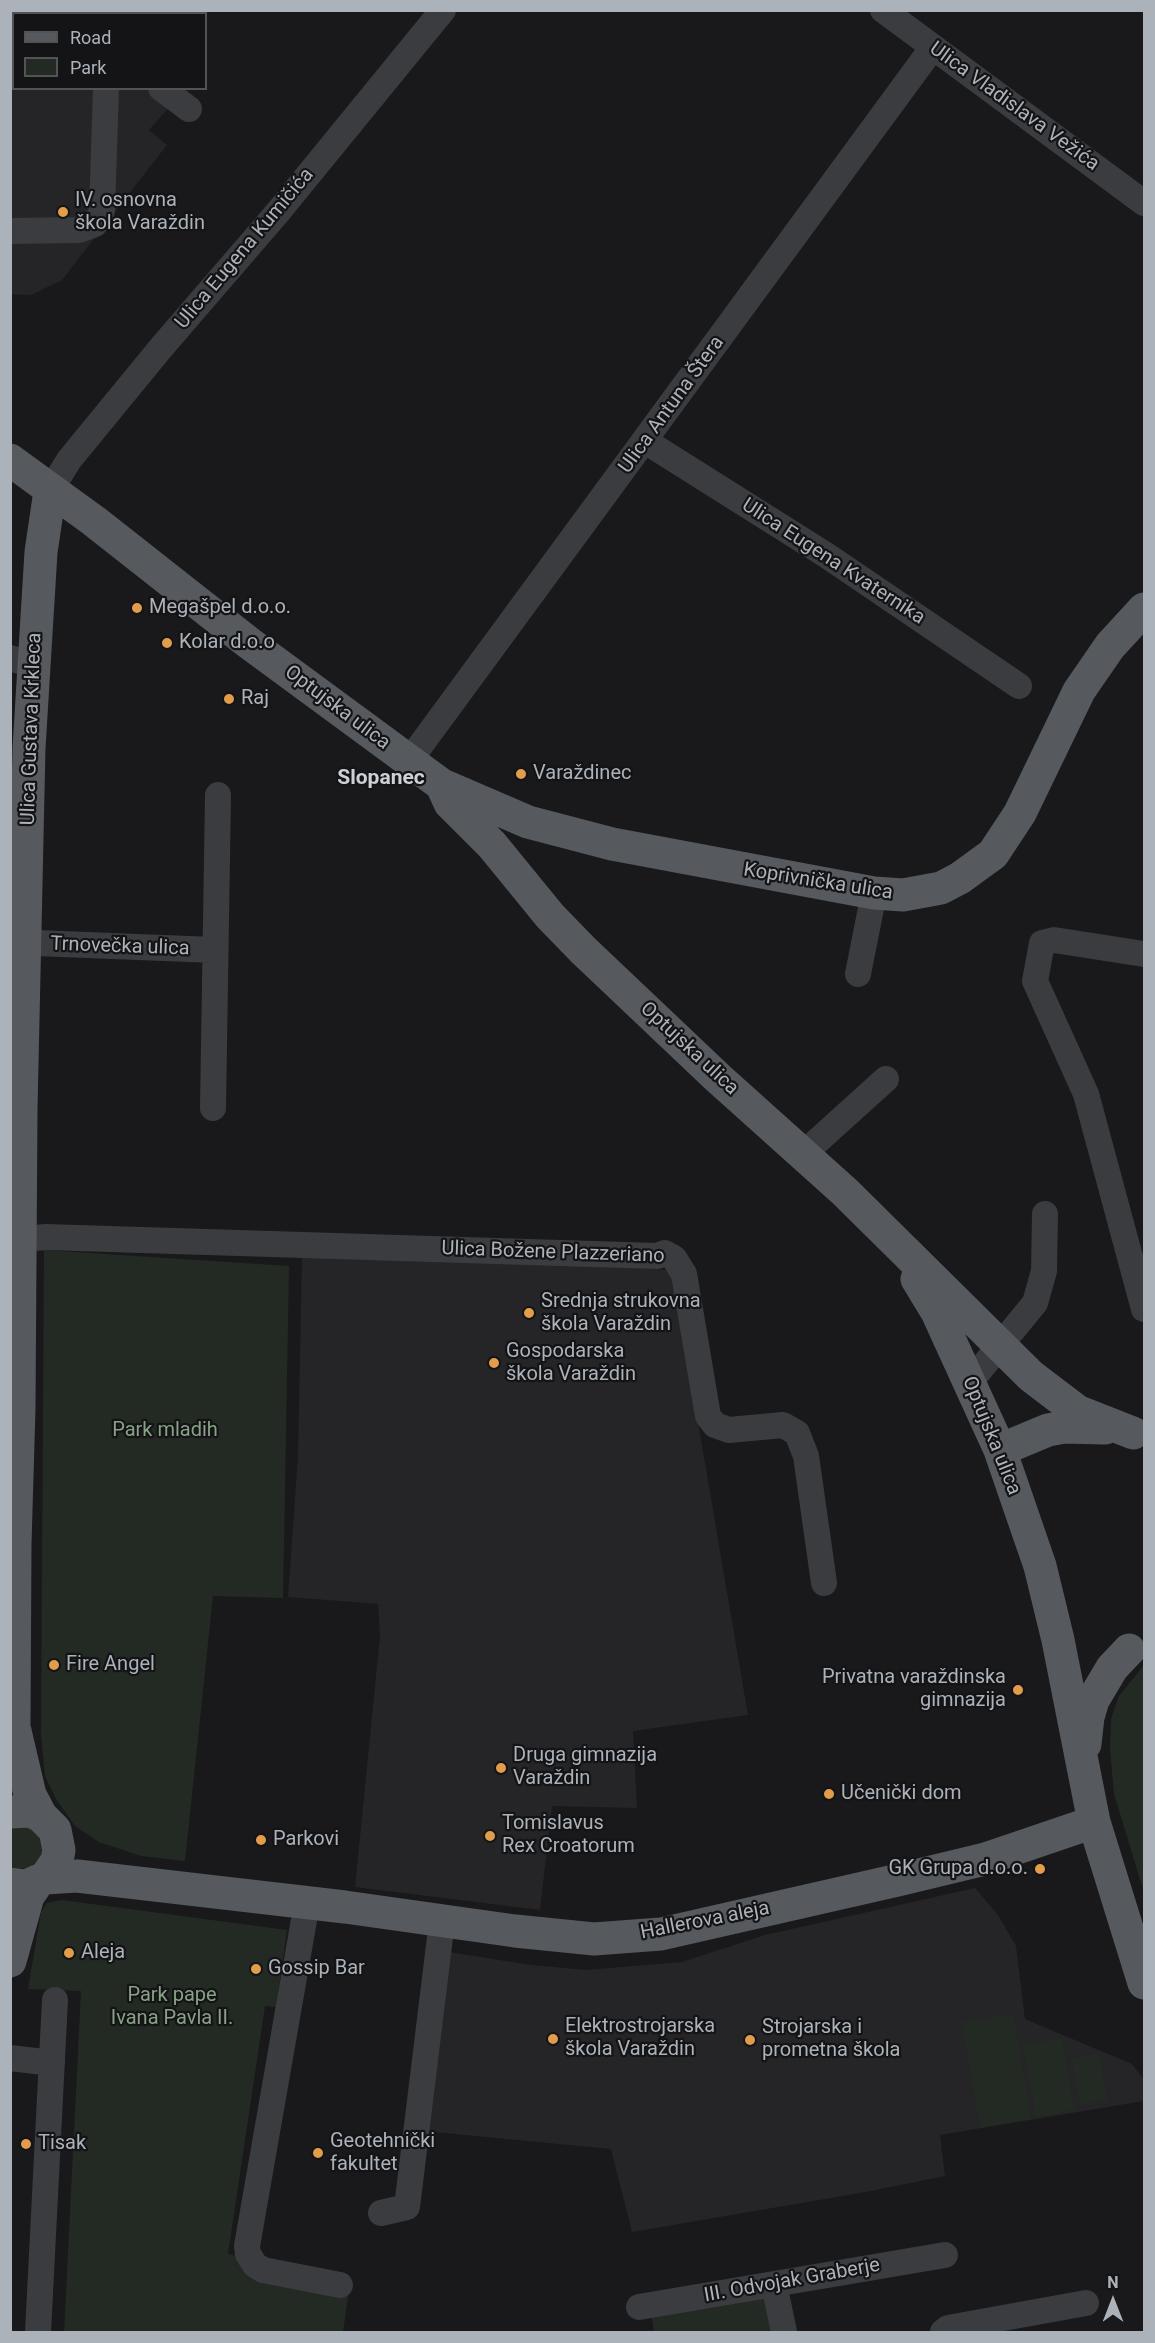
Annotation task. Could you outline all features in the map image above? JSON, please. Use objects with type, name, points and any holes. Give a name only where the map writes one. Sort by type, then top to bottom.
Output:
[{"type":"main road","name":"Optujska ulica","points":[[10,460],[50,491],[94,520],[249,643],[442,785],[528,822]]},
{"type":"main road","name":"Ulica Gustava Krkleca","points":[[10,1756],[14,1723],[13,1544],[19,1408],[15,1240],[22,662],[50,491]]},
{"type":"main road","name":"Koprivnička ulica","points":[[528,822],[659,855],[874,893],[903,896],[941,888],[978,867],[993,854],[1020,813],[1079,691],[1110,646],[1144,609]]},
{"type":"main road","name":"Optujska ulica","points":[[442,785],[450,803],[492,845],[525,886],[583,950],[871,1218],[1031,1376],[1077,1411],[1139,1434]]},
{"type":"main road","points":[[525,886],[519,857],[528,822]]},
{"type":"main road","name":"Optujska ulica","points":[[871,1218],[916,1277],[937,1312],[1000,1450],[1040,1566],[1058,1640],[1086,1782]]},
{"type":"main road","points":[[1000,1450],[1048,1430],[1064,1427],[1096,1426],[1139,1434]]},
{"type":"main road","points":[[1058,1640],[1071,1658],[1091,1665],[1105,1665],[1137,1646]]},
{"type":"main road","points":[[1137,1646],[1112,1668],[1093,1700],[1086,1734],[1086,1782],[1095,1822],[1144,1983]]},
{"type":"main road","name":"Ulica Gustava Krkleca","points":[[14,1723],[36,1822]]},
{"type":"main road","points":[[10,1961],[31,1881],[57,1861],[36,1822]]},
{"type":"main road","name":"Hallerova aleja","points":[[36,1822],[82,1857],[163,1886]]},
{"type":"main road","name":"Hallerova aleja","points":[[31,1881],[77,1876],[594,1939],[661,1934],[985,1859],[1095,1822]]},
{"type":"street","name":"Ulica Eugena Kumičića","points":[[50,491],[69,460],[114,404],[278,212],[443,10]]},
{"type":"street","name":"Ulica Vladislava Vežića","points":[[883,10],[1144,203]]},
{"type":"street","name":"Ulica Antuna Štera","points":[[409,761],[933,47]]},
{"type":"street","points":[[10,231],[79,230],[95,224],[102,211],[106,90]]},
{"type":"street","points":[[164,90],[189,109]]},
{"type":"street","name":"Ulica Eugena Kvaternika","points":[[645,441],[826,555],[1019,686]]},
{"type":"street","points":[[213,1108],[218,795]]},
{"type":"street","points":[[858,974],[874,893]]},
{"type":"street","points":[[1144,954],[1054,940],[1042,943],[1035,981],[1063,1038],[1086,1094],[1144,1309]]},
{"type":"street","name":"Trnovečka ulica","points":[[17,943],[215,950]]},
{"type":"street","points":[[803,1154],[886,1078]]},
{"type":"street","points":[[970,1382],[1035,1303],[1044,1271],[1045,1214]]},
{"type":"street","name":"Ulica Božene Plazzeriano","points":[[15,1240],[46,1237],[657,1256],[665,1253],[674,1258],[684,1274],[708,1416],[715,1425],[729,1431],[783,1425],[797,1433],[807,1455],[824,1583]]},
{"type":"street","points":[[307,1903],[247,2246],[248,2254],[255,2265],[263,2270],[340,2285]]},
{"type":"street","points":[[381,2213],[407,2207],[442,1921]]},
{"type":"street","points":[[38,2332],[55,2000]]},
{"type":"street","points":[[10,2058],[52,2063]]},
{"type":"street","name":"III. Odvojak Graberje","points":[[639,2307],[945,2255]]},
{"type":"street","points":[[774,2284],[784,2332]]},
{"type":"street","points":[[943,2332],[948,2328],[1086,2303]]},
{"type":"shaded area","name":"IV. osnovna škola Varaždin","points":[[10,11],[39,11],[41,12],[12,12],[12,90],[147,90],[170,106],[149,130],[167,145],[62,280],[31,295],[11,294]]},
{"type":"shaded area","name":"Gospodarska škola Varaždin","points":[[302,1253],[672,1270],[748,1715],[633,1731],[637,1808],[552,1806],[540,1910],[355,1887],[380,1636],[378,1604],[288,1597],[298,1456]]},
{"type":"shaded area","points":[[975,1888],[998,1915],[1016,1946],[1025,2019],[1132,2064],[1144,2080],[1144,2101],[940,2135],[945,2176],[632,2232],[611,2149],[424,2131],[443,1951],[531,1965],[586,1970],[682,1962],[765,1935]]},
{"type":"green space","name":"Park mladih","points":[[44,1250],[289,1266],[283,1598],[213,1596],[185,1861],[141,1856],[99,1842],[75,1826],[56,1799],[45,1776],[41,1734]]},
{"type":"green space","points":[[1144,1665],[1144,1892],[1114,1794],[1110,1750],[1111,1719],[1119,1696]]},
{"type":"green space","points":[[28,1827],[39,1836],[43,1849],[41,1856],[31,1867],[17,1869],[11,1867],[10,1829]]},
{"type":"green space","name":"Park pape Ivana Pavla II.","points":[[62,1900],[287,1930],[276,2007],[265,2006],[228,2254],[350,2283],[343,2332],[64,2332],[81,1991],[28,1989],[41,1912],[47,1903]]},
{"type":"green space","points":[[1013,2014],[1031,2119],[980,2128],[962,2022]]},
{"type":"green space","points":[[1062,2038],[1074,2110],[1036,2117],[1023,2045]]},
{"type":"green space","points":[[1099,2053],[1107,2100],[1080,2105],[1072,2058]]},
{"type":"green space","points":[[781,2288],[791,2332],[654,2332],[651,2311]]},
{"type":"place","name":"IV. osnovna škola Varaždin","points":[[63,212]]},
{"type":"place","name":"Megašpel d.o.o.","points":[[137,608]]},
{"type":"place","name":"Kolar d.o.o","points":[[167,643]]},
{"type":"place","name":"Raj","points":[[229,699]]},
{"type":"place","name":"Varaždinec","points":[[521,774]]},
{"type":"place","name":"Srednja strukovna škola Varaždin","points":[[529,1313]]},
{"type":"place","name":"Gospodarska škola Varaždin","points":[[494,1363]]},
{"type":"place","name":"Fire Angel","points":[[54,1665]]},
{"type":"place","name":"Privatna varaždinska gimnazija","points":[[1018,1690]]},
{"type":"place","name":"Druga gimnazija Varaždin","points":[[501,1768]]},
{"type":"place","name":"Učenički dom","points":[[829,1794]]},
{"type":"place","name":"Tomislavus Rex Croatorum","points":[[490,1836]]},
{"type":"place","name":"Parkovi","points":[[261,1840]]},
{"type":"place","name":"GK Grupa d.o.o.","points":[[1040,1869]]},
{"type":"place","name":"Aleja","points":[[69,1953]]},
{"type":"place","name":"Gossip Bar","points":[[256,1969]]},
{"type":"place","name":"Elektrostrojarska škola Varaždin","points":[[553,2039]]},
{"type":"place","name":"Strojarska i prometna škola","points":[[750,2040]]},
{"type":"place","name":"Tisak","points":[[26,2144]]},
{"type":"place","name":"Geotehnički fakultet","points":[[318,2153]]},
{"type":"district","name":"Slopanec","points":[[381,779]]}]
